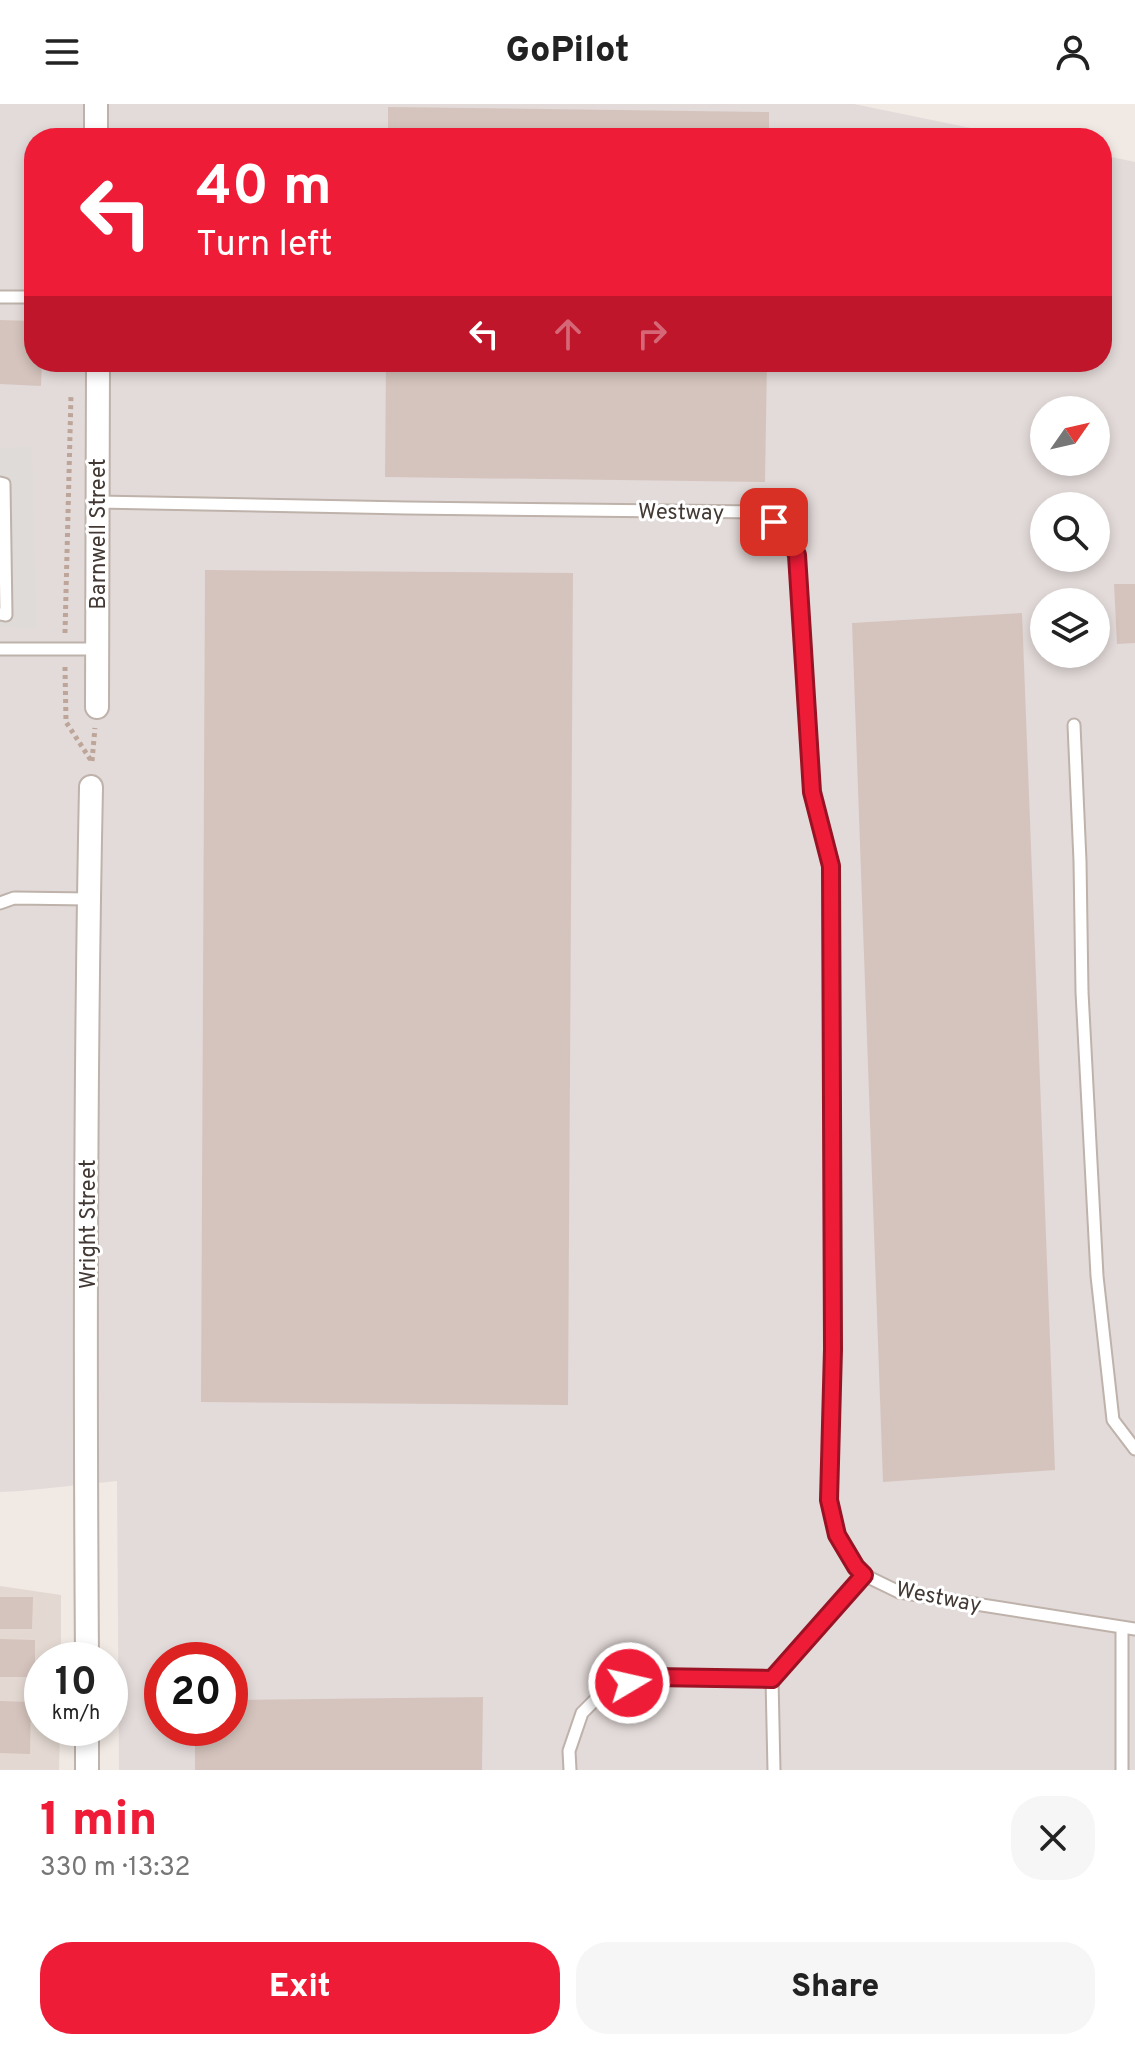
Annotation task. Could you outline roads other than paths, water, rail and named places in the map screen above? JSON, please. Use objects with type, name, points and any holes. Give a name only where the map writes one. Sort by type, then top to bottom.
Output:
[{"type":"street","points":[[96,104],[96,128]]},
{"type":"street","name":"Barnwell Street","points":[[97,707],[98,372]]},
{"type":"street","name":"Wright Street","points":[[87,1642],[91,787]]},
{"type":"street","points":[[87,1746],[87,1770]]},
{"type":"lane","points":[[0,297],[24,297]]},
{"type":"lane","points":[[0,483],[4,484],[6,615],[0,614]]},
{"type":"lane","name":"Westway","points":[[98,502],[760,512],[787,532],[797,555],[812,792],[831,866],[833,1349],[829,1500],[837,1535],[864,1575],[899,1592],[1135,1629]]},
{"type":"lane","points":[[0,649],[96,649]]},
{"type":"lane","points":[[1074,725],[1082,992],[1097,1276],[1113,1420],[1135,1449]]},
{"type":"lane","points":[[0,903],[14,898],[89,899]]},
{"type":"lane","points":[[774,1770],[772,1679],[864,1575]]},
{"type":"lane","points":[[1122,1627],[1122,1770]]},
{"type":"lane","points":[[570,1770],[569,1751],[582,1713],[606,1689],[652,1677],[772,1679]]}]
